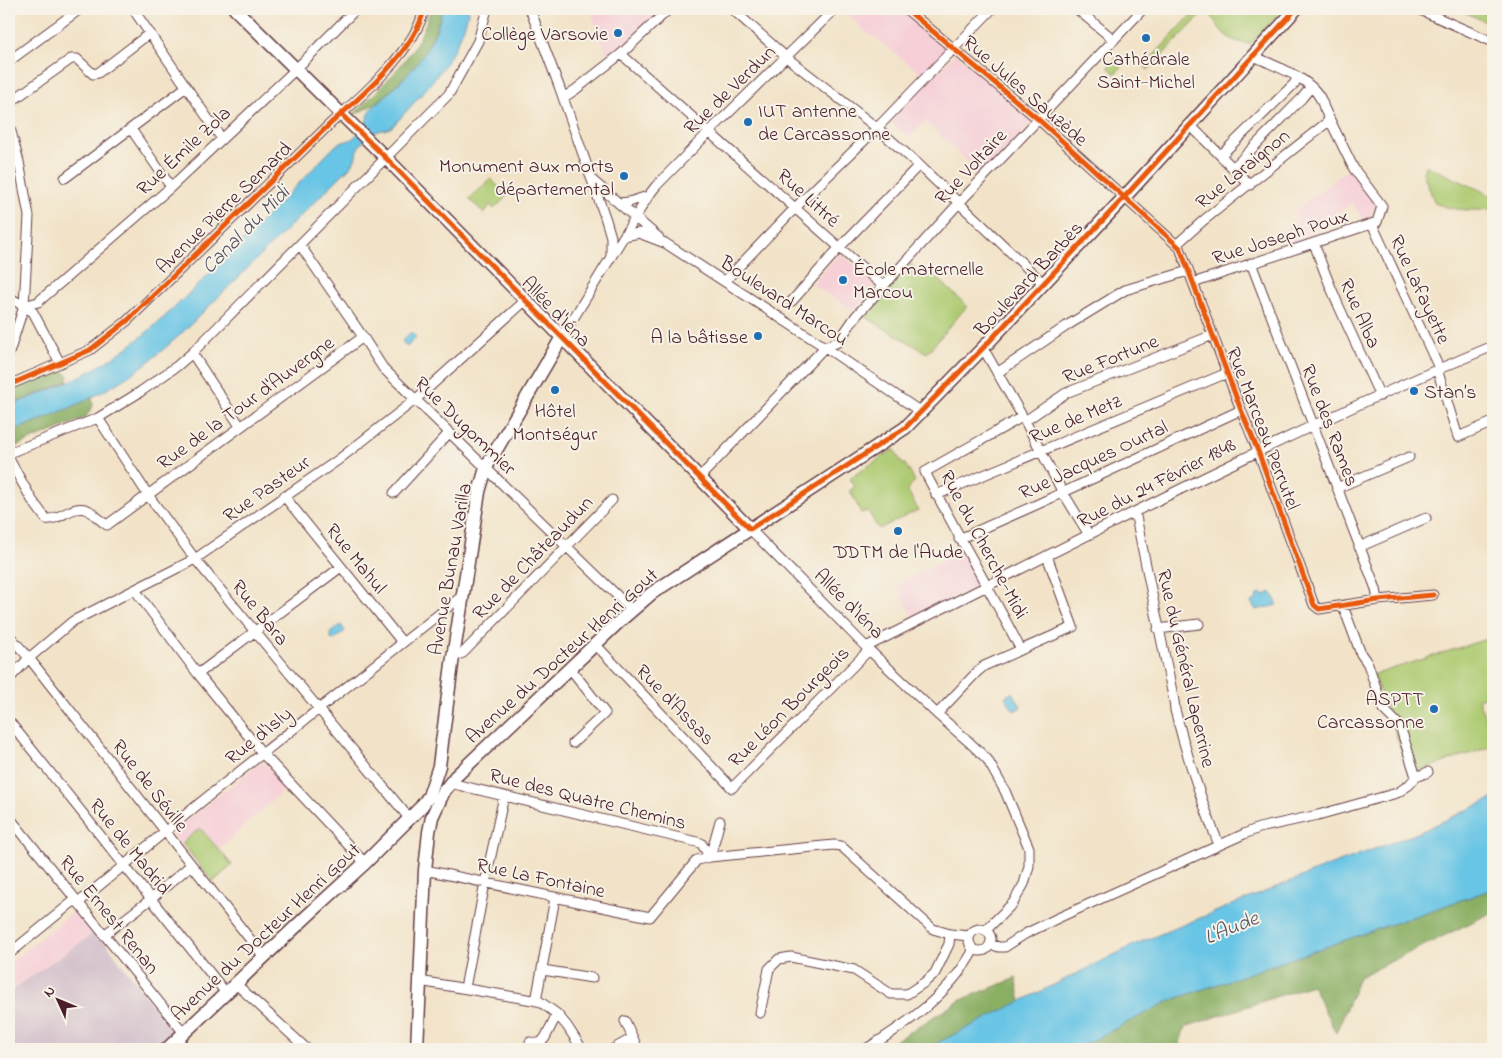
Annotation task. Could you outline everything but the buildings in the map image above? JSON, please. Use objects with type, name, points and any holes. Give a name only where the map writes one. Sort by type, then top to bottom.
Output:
[{"type":"main road","name":"Allée d'Iéna","points":[[235,9],[386,158],[750,529]]},
{"type":"main road","name":"Boulevard Barbès","points":[[750,529],[905,428],[1125,197],[1296,9]]},
{"type":"main road","name":"Avenue Bunau Varilla","points":[[417,1049],[424,870],[434,784],[439,766],[453,657],[479,492],[486,468],[562,337]]},
{"type":"main road","name":"Avenue du Docteur Henri Gout","points":[[431,813],[453,779],[632,610],[664,584],[750,529]]},
{"type":"main road","points":[[439,766],[453,779]]},
{"type":"main road","name":"Avenue Bunau Varilla","points":[[409,818],[431,813]]},
{"type":"main road","points":[[409,818],[431,813]]},
{"type":"main road","name":"Avenue du Docteur Henri Gout","points":[[167,1049],[365,863],[409,818]]},
{"type":"street","points":[[9,61],[80,9]]},
{"type":"street","points":[[133,9],[222,139]]},
{"type":"street","name":"Rue Émile Zola","points":[[24,306],[38,302],[171,187],[296,69],[356,9]]},
{"type":"street","name":"Avenue Pierre Semard","points":[[9,385],[90,350],[127,321],[343,116],[395,61],[411,39],[424,9]]},
{"type":"street","points":[[9,453],[98,418],[140,392],[192,353],[449,94],[478,42],[488,9]]},
{"type":"street","points":[[530,9],[611,237],[611,257]]},
{"type":"street","points":[[563,98],[621,54],[669,9]]},
{"type":"street","points":[[732,9],[786,57],[877,128],[919,165],[1043,283]]},
{"type":"street","name":"Rue de Verdun","points":[[562,337],[656,186],[835,9]]},
{"type":"street","name":"Rue Jules Sauzède","points":[[906,9],[1038,119],[1125,197]]},
{"type":"street","points":[[725,281],[992,9]]},
{"type":"street","points":[[1078,9],[1114,40]]},
{"type":"street","name":"Rue Voltaire","points":[[700,478],[826,347],[838,342],[856,316],[959,203],[1143,9]]},
{"type":"street","points":[[1418,9],[1493,42]]},
{"type":"street","points":[[9,103],[71,59],[77,59],[93,74],[98,73],[150,33]]},
{"type":"street","name":"Rue Littré","points":[[621,54],[883,286]]},
{"type":"street","points":[[1255,55],[1298,77],[1322,98],[1324,108],[1354,169],[1382,206],[1374,223]]},
{"type":"street","points":[[1221,156],[1294,84],[1298,77]]},
{"type":"street","points":[[65,178],[186,87]]},
{"type":"street","points":[[1233,168],[1311,87]]},
{"type":"street","name":"Rue Laraignon","points":[[1177,244],[1204,220],[1330,120]]},
{"type":"street","points":[[9,124],[19,162],[29,216],[24,306],[9,353]]},
{"type":"street","points":[[1191,126],[1250,185]]},
{"type":"street","points":[[131,129],[171,187]]},
{"type":"street","points":[[792,301],[840,247],[919,165]]},
{"type":"street","points":[[592,180],[665,243]]},
{"type":"street","points":[[619,203],[649,196]]},
{"type":"street","name":"Rue Marceau Perrutel","points":[[1125,197],[1180,248],[1258,451],[1314,605],[1320,609],[1378,600],[1433,595]]},
{"type":"street","name":"Rue Joseph Poux","points":[[1193,283],[1374,223]]},
{"type":"street","name":"Rue Lafayette","points":[[1374,223],[1438,369],[1458,437],[1493,422]]},
{"type":"street","name":"Boulevard Marcou","points":[[624,236],[639,233],[665,243],[826,347],[915,408],[917,415]]},
{"type":"street","name":"Rue Alba","points":[[1314,243],[1334,296],[1380,396]]},
{"type":"street","name":"Rue Dugommier","points":[[300,245],[383,368],[632,610]]},
{"type":"street","name":"Rue des Rames","points":[[1251,263],[1376,589],[1378,600]]},
{"type":"street","points":[[997,373],[1068,325],[1125,290],[1188,271]]},
{"type":"street","points":[[9,297],[33,312],[60,363]]},
{"type":"street","name":"Rue Pasteur","points":[[9,679],[29,658],[73,621],[195,559],[338,460],[415,400],[526,300]]},
{"type":"street","name":"Rue Fortune","points":[[1024,419],[1066,393],[1213,335]]},
{"type":"street","name":"Rue de la Tour d'Auvergne","points":[[9,459],[32,500],[46,519],[51,520],[75,509],[86,509],[107,525],[363,337]]},
{"type":"street","name":"Rue du 24 Février 1848","points":[[867,648],[1046,556],[1258,451],[1493,346]]},
{"type":"street","points":[[983,348],[1089,535]]},
{"type":"street","points":[[192,353],[240,426]]},
{"type":"street","name":"Rue de Metz","points":[[936,495],[1227,373]]},
{"type":"street","name":"Rue Jacques Ourtal","points":[[959,539],[1241,410]]},
{"type":"street","name":"Rue Bara","points":[[98,418],[148,495],[195,559],[409,818]]},
{"type":"street","name":"Rue du Cherche-Midi","points":[[1021,650],[987,586],[959,539],[925,472],[1024,419]]},
{"type":"street","points":[[394,493],[449,433]]},
{"type":"street","points":[[1337,488],[1409,457]]},
{"type":"street","name":"Rue Mahul","points":[[284,496],[402,642]]},
{"type":"street","name":"Rue de Châteaudun","points":[[453,657],[463,652],[612,500]]},
{"type":"street","name":"Rue du Général Laperrine","points":[[1135,512],[1175,710],[1190,765],[1210,824],[1220,845]]},
{"type":"street","points":[[1359,546],[1426,518]]},
{"type":"street","name":"Allée d'Iéna","points":[[750,529],[867,648],[986,759],[1005,791],[1029,848],[1029,866],[1024,884],[1013,903],[986,930]]},
{"type":"street","points":[[936,714],[984,666],[1073,627],[1046,556]]},
{"type":"street","points":[[198,674],[341,567]]},
{"type":"street","points":[[135,590],[198,674],[263,754],[365,863]]},
{"type":"street","name":"Rue d'Isly","points":[[9,954],[462,596]]},
{"type":"street","points":[[1343,606],[1362,654],[1368,664],[1383,709],[1400,726],[1416,777]]},
{"type":"street","points":[[1158,629],[1199,624]]},
{"type":"street","name":"Rue de Séville","points":[[9,635],[264,957]]},
{"type":"street","name":"Rue d'Assas","points":[[596,644],[732,788]]},
{"type":"street","name":"Rue Léon Bourgeois","points":[[732,788],[867,648]]},
{"type":"street","points":[[570,668],[605,713],[572,743]]},
{"type":"street","name":"Rue de Madrid","points":[[9,721],[226,993]]},
{"type":"street","points":[[990,944],[1005,947],[1025,934],[1058,918],[1260,828],[1397,793],[1410,786],[1416,777],[1428,772]]},
{"type":"street","name":"Rue des Quatre Chemins","points":[[453,779],[504,796],[701,843],[710,857]]},
{"type":"street","points":[[465,988],[504,796]]},
{"type":"street","name":"Rue Ernest Renan","points":[[9,817],[184,1033]]},
{"type":"street","points":[[720,821],[710,857],[834,845],[841,846],[934,929],[950,934],[969,936]]},
{"type":"street","name":"Rue La Fontaine","points":[[424,870],[650,917],[697,860],[710,857]]},
{"type":"street","points":[[104,935],[191,865]]},
{"type":"street","points":[[536,1001],[556,898]]},
{"type":"street","points":[[975,930],[986,930],[991,936],[990,944],[985,950],[977,951],[969,943],[969,936],[975,930]]},
{"type":"street","points":[[760,1013],[769,969],[778,959],[791,957],[854,970],[891,994],[907,994],[926,982],[935,973],[949,944],[950,934]]},
{"type":"street","points":[[866,1049],[889,1036],[932,1001],[957,976],[974,949]]},
{"type":"street","points":[[543,970],[592,978]]},
{"type":"street","points":[[419,981],[536,1001],[557,1014],[568,1026],[582,1049]]},
{"type":"street","points":[[236,984],[307,1049]]},
{"type":"street","points":[[530,1042],[539,1044],[545,1038],[557,1014]]},
{"type":"street","points":[[625,1021],[638,1049]]},
{"type":"street","points":[[613,1049],[633,1038]]},
{"type":"shaded area","name":"Collège Varsovie","points":[[590,9],[663,9],[611,57],[608,57]]},
{"type":"shaded area","points":[[899,9],[949,48],[923,75],[873,38],[842,10]]},
{"type":"shaded area","points":[[956,53],[1034,120],[979,178],[970,170],[969,163],[925,121],[910,138],[890,121]]},
{"type":"shaded area","points":[[1349,168],[1375,204],[1370,217],[1363,220],[1352,203],[1312,230],[1314,236],[1286,245],[1277,234],[1297,219],[1293,213]]},
{"type":"shaded area","name":"École maternelle Marcou","points":[[840,253],[864,273],[876,287],[854,311],[812,284]]},
{"type":"shaded area","points":[[964,550],[979,579],[974,588],[914,619],[897,585]]},
{"type":"shaded area","points":[[262,761],[286,788],[220,848],[233,865],[212,883],[171,832]]},
{"type":"shaded area","points":[[77,909],[97,931],[9,992],[9,963]]},
{"type":"shaded area","points":[[97,931],[172,1031],[153,1049],[9,1049],[9,992]]},
{"type":"green space","points":[[430,9],[443,9],[424,54],[408,74],[378,102],[352,116],[409,54],[425,25]]},
{"type":"green space","points":[[1193,9],[1207,9],[1206,14],[1204,12],[1148,70],[1144,66],[1194,12]]},
{"type":"green space","points":[[1214,9],[1283,9],[1250,44],[1236,41],[1226,36],[1211,16]]},
{"type":"green space","points":[[1457,9],[1474,9],[1493,17],[1493,25]]},
{"type":"green space","points":[[1119,55],[1126,62],[1115,74],[1108,67]]},
{"type":"green space","points":[[1425,166],[1493,196],[1493,209],[1464,210],[1449,208],[1435,203],[1423,173]]},
{"type":"green space","points":[[491,179],[507,196],[494,209],[490,205],[484,214],[469,199]]},
{"type":"green space","points":[[910,263],[921,274],[931,272],[967,306],[927,353],[862,315]]},
{"type":"green space","points":[[63,371],[69,376],[68,381],[9,406],[9,383],[27,375],[37,379]]},
{"type":"green space","points":[[92,397],[93,406],[85,418],[9,449],[9,432],[42,420]]},
{"type":"green space","points":[[894,449],[902,464],[905,464],[915,481],[907,489],[918,510],[878,528],[868,511],[861,513],[850,490],[855,487],[850,478]]},
{"type":"green space","name":"ASPTT Carcassonne","points":[[1493,637],[1493,694],[1478,699],[1493,739],[1493,746],[1409,774],[1391,719],[1373,675]]},
{"type":"green space","points":[[200,828],[232,865],[213,882],[182,843]]},
{"type":"green space","points":[[1493,889],[1493,912],[1359,977],[1336,1033],[1312,985],[1185,1027],[1178,1049],[1076,1049],[1169,1001]]},
{"type":"green space","points":[[1016,978],[1021,1002],[925,1049],[882,1049],[961,1000]]},
{"type":"water","points":[[443,9],[469,9],[458,42],[440,72],[394,125],[389,129],[376,132],[363,142],[358,148],[353,164],[181,334],[141,367],[99,394],[70,408],[9,432],[9,406],[64,384],[90,371],[140,338],[209,274],[335,146],[351,140],[362,129],[373,107],[399,83],[422,56],[429,46]]},
{"type":"water","points":[[411,332],[416,337],[407,347],[402,341]]},
{"type":"water","points":[[1271,592],[1278,605],[1256,610],[1251,602],[1257,599],[1256,596],[1261,593],[1263,596]]},
{"type":"water","points":[[341,625],[345,631],[334,640],[331,638],[330,633]]},
{"type":"water","points":[[1013,692],[1021,707],[1014,711],[1005,697]]},
{"type":"water","name":"L'Aude","points":[[1493,798],[1493,889],[1169,1001],[1076,1049],[925,1049],[1136,944],[1326,867],[1418,833]]},
{"type":"cycle path","points":[[9,385],[90,350],[127,321],[331,123],[372,86],[411,40],[424,9]]},
{"type":"cycle path","points":[[906,9],[1038,119],[1180,248],[1258,451],[1314,605],[1319,609],[1378,600],[1433,595]]},
{"type":"cycle path","points":[[341,114],[750,529],[905,428],[1119,203],[1296,9]]},
{"type":"place","name":"Collège Varsovie","points":[[618,33]]},
{"type":"place","name":"Cathédrale Saint-Michel","points":[[1146,38]]},
{"type":"place","name":"IUT antenne de Carcassonne","points":[[748,122]]},
{"type":"place","name":"Monument aux morts départemental","points":[[624,176]]},
{"type":"place","name":"École maternelle Marcou","points":[[843,280]]},
{"type":"place","name":"A la bâtisse","points":[[758,336]]},
{"type":"place","name":"Hôtel Montségur","points":[[555,390]]},
{"type":"place","name":"Stan’s","points":[[1414,391]]},
{"type":"place","name":"DDTM de l'Aude","points":[[898,531]]},
{"type":"place","name":"ASPTT Carcassonne","points":[[1434,709]]},
{"type":"water label","name":"Canal du Midi","points":[[245,229]]}]
